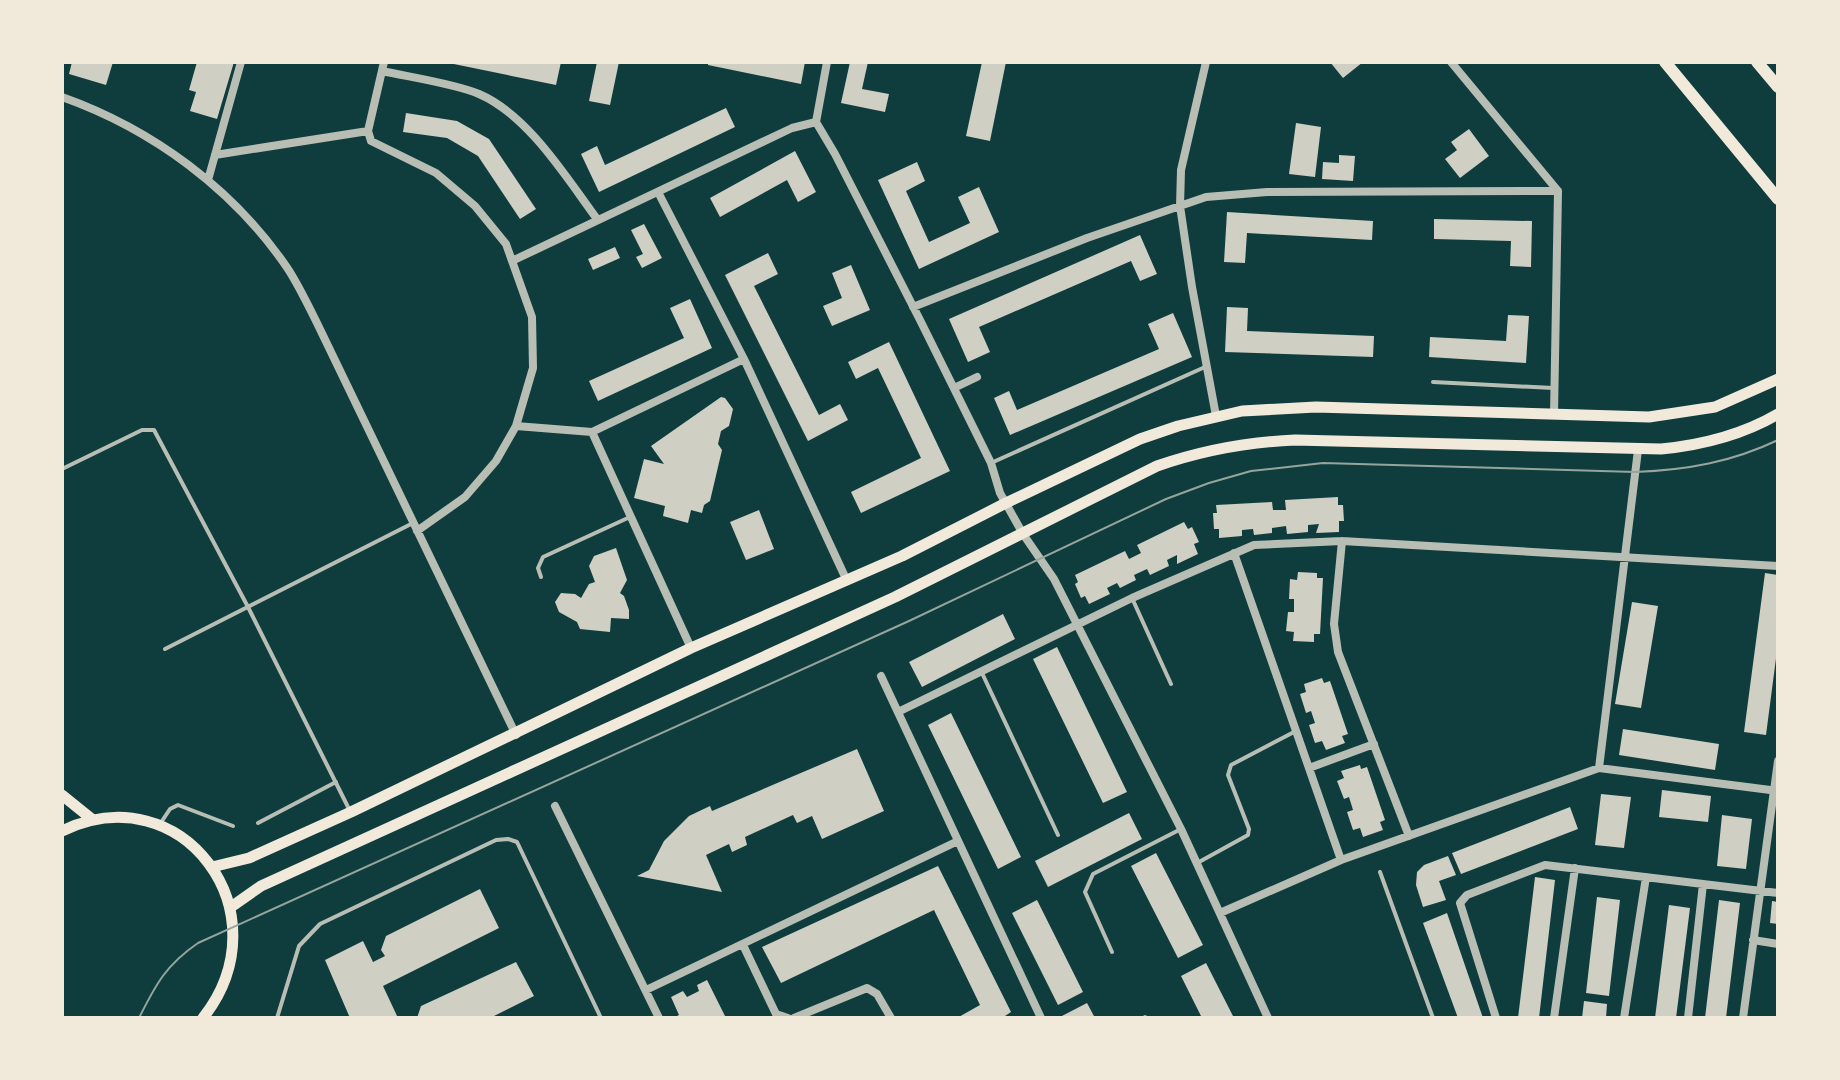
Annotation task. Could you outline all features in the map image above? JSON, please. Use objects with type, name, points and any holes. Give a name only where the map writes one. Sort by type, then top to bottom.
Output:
[{"type":"main road","points":[[1665,62],[1778,199]]},
{"type":"main road","points":[[1757,62],[1778,87]]},
{"type":"main road","points":[[212,867],[249,858],[351,812],[691,648],[902,556],[1140,439],[1216,416],[1270,408],[1649,417],[1690,413],[1727,403],[1778,379]]},
{"type":"main road","points":[[231,907],[261,886],[895,597],[1157,466],[1216,448],[1245,443],[1351,439],[1638,450],[1684,447],[1760,425],[1778,414]]},
{"type":"main road","points":[[62,795],[93,820]]},
{"type":"main road","points":[[62,831],[93,820],[131,819],[159,826],[185,840],[212,867],[231,907],[235,938],[229,973],[214,1004],[203,1018]]},
{"type":"street","points":[[208,180],[241,62]]},
{"type":"street","points":[[827,62],[816,122],[954,388],[991,463],[1006,503],[1023,534],[1046,565],[1181,829],[1268,1018]]},
{"type":"street","points":[[1206,62],[1181,170],[1180,206],[1216,416]]},
{"type":"street","points":[[1451,62],[1558,191],[1554,415]]},
{"type":"street","points":[[415,527],[465,497],[496,461],[516,426],[533,368],[532,317],[506,244],[475,206],[436,173],[371,141],[368,131],[383,67],[478,93],[509,113],[554,160],[597,219]]},
{"type":"street","points":[[62,97],[92,108],[144,135],[186,162],[266,239],[289,271],[516,735]]},
{"type":"street","points":[[512,261],[792,128],[816,122]]},
{"type":"street","points":[[215,155],[368,131]]},
{"type":"street","points":[[913,307],[1087,238],[1206,197],[1267,192],[1558,191]]},
{"type":"street","points":[[658,192],[744,359],[847,581]]},
{"type":"street","points":[[516,426],[592,432],[744,359]]},
{"type":"street","points":[[954,388],[977,377]]},
{"type":"street","points":[[592,432],[691,648]]},
{"type":"street","points":[[1599,768],[1638,450]]},
{"type":"street","points":[[1342,541],[1334,624],[1338,652],[1409,836]]},
{"type":"street","points":[[898,712],[1132,598],[1254,545],[1342,541],[1778,566]]},
{"type":"street","points":[[1234,553],[1341,860]]},
{"type":"street","points":[[881,676],[1041,1018]]},
{"type":"street","points":[[1309,768],[1374,744]]},
{"type":"street","points":[[1743,1018],[1778,761]]},
{"type":"street","points":[[1220,913],[1341,860],[1599,768],[1775,791]]},
{"type":"street","points":[[555,806],[659,1018]]},
{"type":"street","points":[[646,990],[958,841]]},
{"type":"street","points":[[1496,1018],[1461,901],[1467,895],[1545,865],[1778,893]]},
{"type":"street","points":[[1554,1018],[1575,868]]},
{"type":"street","points":[[1624,1018],[1646,877]]},
{"type":"street","points":[[1688,1018],[1703,884]]},
{"type":"street","points":[[1753,940],[1778,944]]},
{"type":"street","points":[[743,945],[776,1014],[788,1018]]},
{"type":"street","points":[[794,1018],[867,988],[877,994],[891,1018]]},
{"type":"lane","points":[[991,463],[1207,366]]},
{"type":"lane","points":[[1433,382],[1555,388]]},
{"type":"lane","points":[[62,469],[142,430],[154,430],[248,607],[351,812]]},
{"type":"lane","points":[[541,577],[538,568],[543,557],[630,517]]},
{"type":"lane","points":[[165,649],[415,527]]},
{"type":"lane","points":[[1132,598],[1171,684]]},
{"type":"lane","points":[[981,670],[1058,835]]},
{"type":"lane","points":[[1196,863],[1248,835],[1249,829],[1228,775],[1231,765],[1296,731]]},
{"type":"lane","points":[[258,823],[336,782]]},
{"type":"lane","points":[[159,826],[170,809],[178,805],[233,826]]},
{"type":"lane","points":[[1112,952],[1085,892],[1088,882],[1093,874],[1181,829]]},
{"type":"lane","points":[[277,1018],[299,946],[320,924],[496,840],[508,839],[517,842],[601,1018]]},
{"type":"lane","points":[[1380,872],[1433,1018]]},
{"type":"building","points":[[72,62],[113,62],[106,85],[69,74]]},
{"type":"building","points":[[197,62],[234,62],[217,119],[190,111],[196,92],[189,90]]},
{"type":"building","points":[[444,62],[561,62],[556,85]]},
{"type":"building","points":[[597,62],[619,62],[610,105],[589,101]]},
{"type":"building","points":[[708,62],[805,62],[801,84],[708,65]]},
{"type":"building","points":[[850,62],[868,62],[862,89],[889,94],[885,112],[841,103]]},
{"type":"building","points":[[982,62],[1006,62],[990,141],[966,136]]},
{"type":"building","points":[[1330,62],[1363,62],[1343,78]]},
{"type":"building","points":[[726,108],[735,127],[599,192],[581,154],[597,146],[605,165]]},
{"type":"building","points":[[406,113],[457,121],[489,139],[536,209],[520,219],[478,156],[447,138],[403,132]]},
{"type":"building","points":[[1296,123],[1321,127],[1315,177],[1289,174]]},
{"type":"building","points":[[1469,129],[1489,156],[1460,178],[1445,159],[1457,150],[1451,142]]},
{"type":"building","points":[[795,151],[816,192],[798,202],[787,180],[720,217],[710,198]]},
{"type":"building","points":[[1339,155],[1355,156],[1353,181],[1322,179],[1323,162],[1339,163]]},
{"type":"building","points":[[917,162],[925,181],[906,191],[929,242],[970,223],[958,197],[979,187],[999,232],[919,269],[878,180]]},
{"type":"building","points":[[1227,212],[1373,221],[1372,240],[1247,233],[1245,263],[1224,262]]},
{"type":"building","points":[[1434,219],[1532,221],[1531,267],[1510,266],[1511,241],[1434,239]]},
{"type":"building","points":[[644,224],[662,258],[642,268],[636,257],[643,254],[631,230]]},
{"type":"building","points":[[1140,235],[1157,274],[1140,281],[1131,261],[979,327],[990,352],[968,362],[949,319]]},
{"type":"building","points":[[615,247],[620,258],[593,270],[588,259]]},
{"type":"building","points":[[768,253],[778,274],[754,286],[819,415],[840,404],[848,420],[808,441],[725,275]]},
{"type":"building","points":[[851,265],[870,310],[832,326],[823,306],[842,298],[832,273]]},
{"type":"building","points":[[690,299],[712,348],[598,401],[589,381],[684,338],[670,308]]},
{"type":"building","points":[[1227,307],[1248,308],[1247,331],[1374,336],[1373,357],[1225,352]]},
{"type":"building","points":[[1173,313],[1192,357],[1010,435],[994,398],[1009,391],[1017,410],[1159,349],[1148,324]]},
{"type":"building","points":[[1508,315],[1529,316],[1526,363],[1429,357],[1430,337],[1506,341]]},
{"type":"building","points":[[889,342],[950,471],[861,513],[851,492],[921,458],[878,368],[856,379],[848,362]]},
{"type":"building","points":[[721,397],[733,409],[729,426],[721,431],[718,444],[722,450],[710,501],[704,505],[702,513],[691,510],[688,523],[663,516],[665,506],[634,498],[644,459],[664,464],[651,446]]},
{"type":"building","points":[[1338,497],[1338,505],[1343,505],[1344,521],[1339,521],[1339,532],[1316,533],[1319,524],[1308,525],[1308,532],[1287,534],[1286,526],[1272,528],[1272,533],[1254,535],[1253,529],[1242,530],[1242,536],[1219,538],[1219,529],[1214,529],[1216,505],[1272,502],[1273,510],[1286,510],[1285,500]]},
{"type":"building","points":[[759,510],[774,549],[746,560],[730,522]]},
{"type":"building","points":[[1184,522],[1188,529],[1192,527],[1199,542],[1194,544],[1198,554],[1177,564],[1177,555],[1167,560],[1169,566],[1150,575],[1147,569],[1134,575],[1136,580],[1120,588],[1117,583],[1107,588],[1110,594],[1089,604],[1085,596],[1081,598],[1075,575],[1125,551],[1129,559],[1141,553],[1137,545]]},
{"type":"building","points":[[616,548],[627,580],[620,593],[629,610],[629,619],[611,618],[610,632],[580,629],[577,622],[559,612],[555,602],[561,593],[575,594],[581,598],[589,584],[595,582],[589,566],[594,556]]},
{"type":"building","points":[[1298,572],[1317,573],[1317,578],[1323,578],[1320,634],[1314,634],[1314,642],[1293,641],[1294,632],[1286,631],[1288,612],[1294,612],[1294,599],[1289,599],[1290,579],[1297,580]]},
{"type":"building","points":[[1765,573],[1778,575],[1778,643],[1766,735],[1744,732]]},
{"type":"building","points":[[1632,602],[1658,606],[1641,708],[1615,704]]},
{"type":"building","points":[[1003,614],[1015,639],[922,687],[909,662]]},
{"type":"building","points":[[1057,647],[1127,792],[1103,803],[1033,659]]},
{"type":"building","points":[[1322,678],[1324,683],[1330,681],[1348,734],[1342,736],[1345,743],[1326,750],[1322,741],[1315,743],[1309,725],[1315,723],[1311,711],[1306,713],[1300,694],[1306,692],[1304,684]]},
{"type":"building","points":[[951,713],[1021,857],[998,869],[928,725]]},
{"type":"building","points":[[1623,729],[1719,744],[1715,770],[1619,755]]},
{"type":"building","points":[[857,749],[884,811],[822,839],[812,816],[797,823],[793,815],[745,837],[747,845],[732,852],[729,844],[706,855],[722,892],[637,876],[649,870],[664,841],[689,816],[710,806],[712,811]]},
{"type":"building","points":[[1360,765],[1361,769],[1367,767],[1385,820],[1380,822],[1383,830],[1363,837],[1360,828],[1353,830],[1347,812],[1353,810],[1349,797],[1344,799],[1337,781],[1344,778],[1341,771]]},
{"type":"building","points":[[1662,790],[1711,796],[1708,822],[1659,817]]},
{"type":"building","points":[[1601,794],[1631,797],[1624,848],[1595,845]]},
{"type":"building","points":[[1570,807],[1578,829],[1461,874],[1452,853]]},
{"type":"building","points":[[1129,813],[1142,839],[1048,887],[1035,861]]},
{"type":"building","points":[[1722,815],[1752,819],[1746,869],[1717,866]]},
{"type":"building","points":[[1156,853],[1203,945],[1178,958],[1131,866]]},
{"type":"building","points":[[1448,856],[1456,875],[1439,881],[1446,900],[1423,907],[1416,885],[1417,872],[1424,865]]},
{"type":"building","points":[[938,866],[1011,1012],[1002,1018],[957,1018],[980,1005],[934,910],[781,983],[762,947]]},
{"type":"building","points":[[1535,877],[1555,880],[1539,1018],[1518,1018]]},
{"type":"building","points":[[480,889],[499,928],[383,986],[398,1018],[350,1018],[325,960],[363,941],[373,962],[385,956],[381,950],[386,936]]},
{"type":"building","points":[[1597,897],[1620,900],[1609,996],[1586,993]]},
{"type":"building","points":[[1037,900],[1083,992],[1058,1005],[1012,913]]},
{"type":"building","points":[[1719,900],[1740,903],[1726,1018],[1705,1018]]},
{"type":"building","points":[[1772,901],[1778,902],[1778,924],[1770,923]]},
{"type":"building","points":[[1669,905],[1690,908],[1676,1018],[1655,1018]]},
{"type":"building","points":[[1447,913],[1483,1018],[1458,1018],[1423,923]]},
{"type":"building","points":[[516,962],[534,996],[490,1018],[417,1018],[421,1006]]},
{"type":"building","points":[[1206,963],[1234,1018],[1202,1018],[1181,976]]},
{"type":"building","points":[[707,980],[726,1018],[673,1018],[679,1015],[671,997],[683,991],[687,997],[699,991],[697,985]]},
{"type":"building","points":[[1584,1001],[1607,1004],[1606,1018],[1582,1018]]},
{"type":"building","points":[[1087,1003],[1095,1018],[1058,1018]]},
{"type":"tram line","points":[[139,1018],[163,976],[198,943],[909,621],[1166,499],[1209,483],[1251,471],[1323,463],[1654,471],[1726,459],[1778,440]]}]
